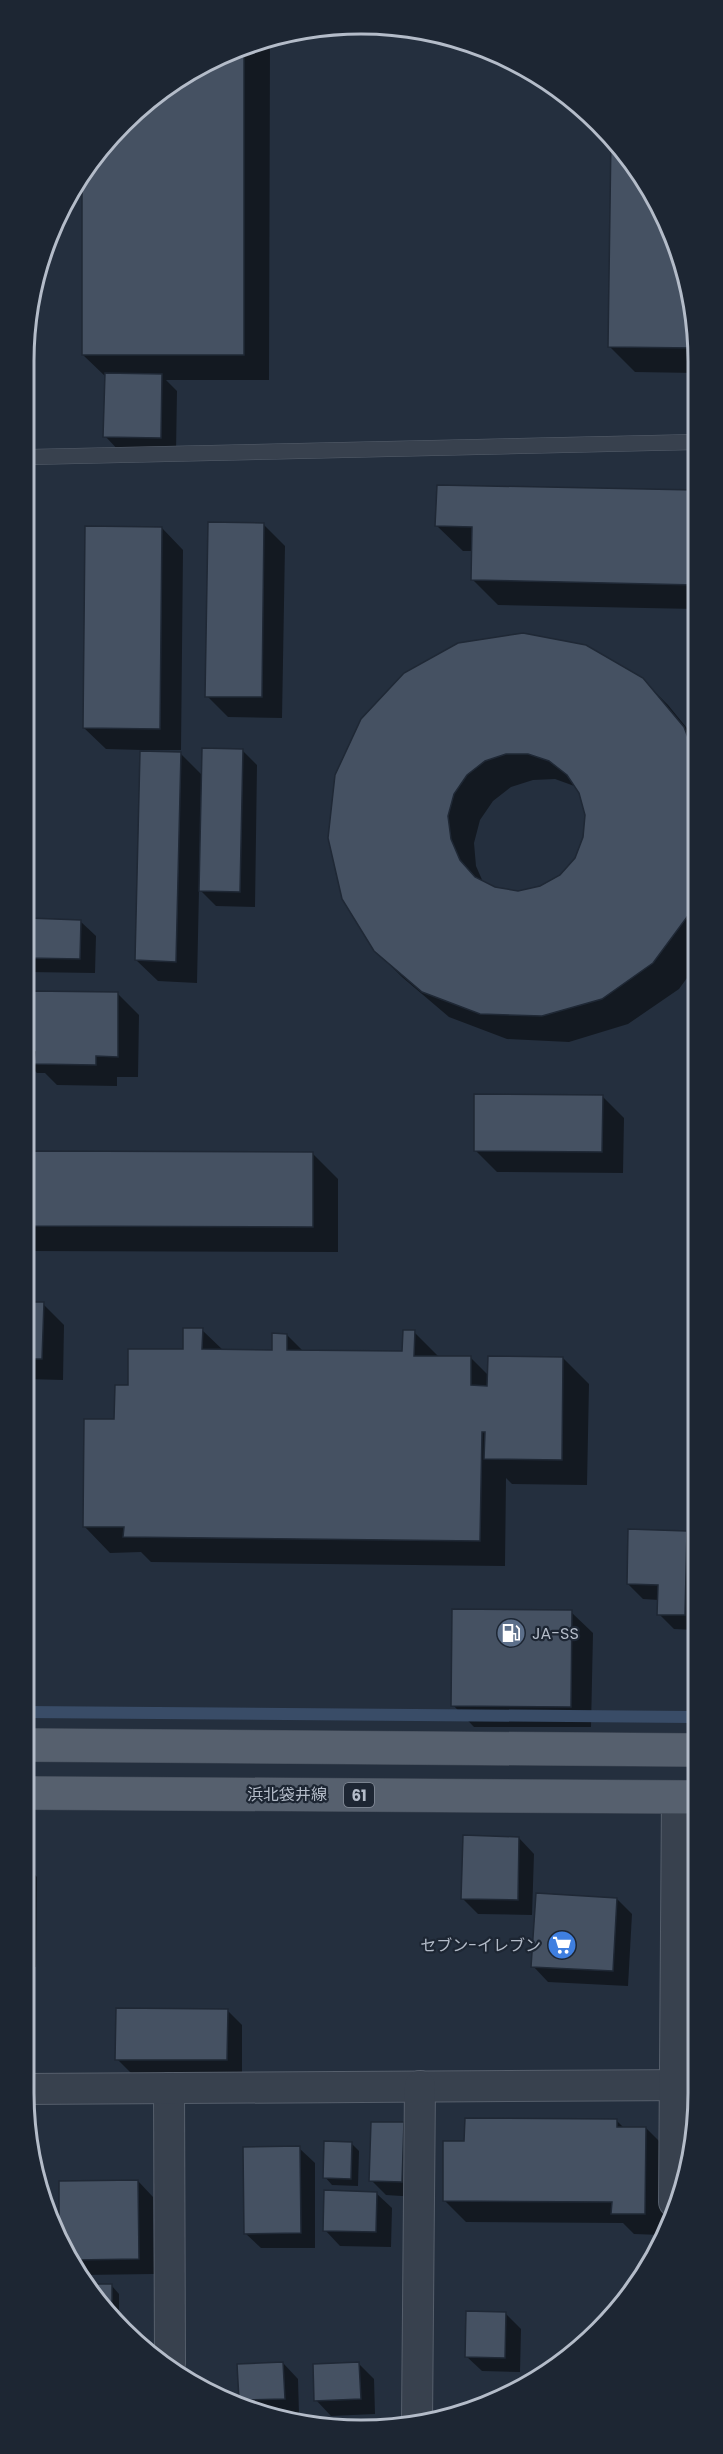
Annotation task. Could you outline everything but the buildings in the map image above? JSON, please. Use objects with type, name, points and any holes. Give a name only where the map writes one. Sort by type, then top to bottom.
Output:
[{"type":"main road","points":[[34,1745],[688,1750]]},
{"type":"main road","name":"浜北袋井線","points":[[34,1793],[685,1797]]},
{"type":"street","points":[[677,2177],[684,2084],[685,1797]]},
{"type":"street","points":[[34,2090],[684,2084]]},
{"type":"street","points":[[417,2415],[420,2086]]},
{"type":"street","points":[[169,2088],[170,2357]]},
{"type":"lane","points":[[34,457],[688,442]]},
{"type":"waterway","points":[[34,1712],[688,1717]]},
{"type":"place","name":"JA-SS","points":[[511,1633]]},
{"type":"place","name":"セブン-イレブン","points":[[562,1945]]}]
